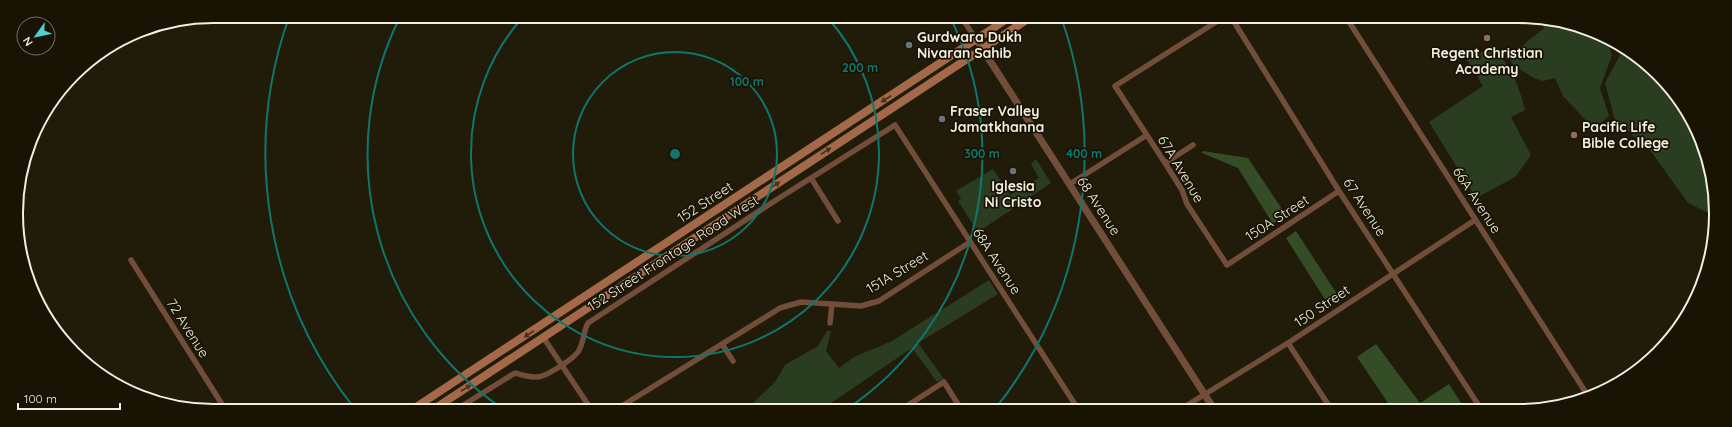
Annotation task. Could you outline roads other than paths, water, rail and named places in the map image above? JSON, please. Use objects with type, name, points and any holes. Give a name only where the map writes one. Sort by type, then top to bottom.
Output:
[{"type":"main road","name":"152 Street","points":[[421,404],[1001,23]]},
{"type":"main road","name":"152 Street","points":[[442,404],[1022,23]]},
{"type":"main road","points":[[543,337],[546,330],[571,311],[582,299]]},
{"type":"street","name":"68 Avenue","points":[[965,23],[1211,404]]},
{"type":"street","name":"67A Avenue","points":[[1215,23],[1115,86],[1182,190],[1187,204],[1227,265]]},
{"type":"street","name":"67 Avenue","points":[[1235,23],[1339,190],[1478,404]]},
{"type":"street","name":"66A Avenue","points":[[1349,23],[1585,392]]},
{"type":"street","name":"152 Street Frontage Road West","points":[[465,404],[515,373],[532,377],[542,377],[562,365],[577,353],[583,343],[584,330],[588,323],[811,178],[895,126]]},
{"type":"street","name":"68A Avenue","points":[[895,126],[1075,404]]},
{"type":"street","points":[[1070,184],[1147,135]]},
{"type":"street","points":[[1165,163],[1193,145]]},
{"type":"street","points":[[811,178],[838,221]]},
{"type":"street","name":"150A Street","points":[[1227,265],[1339,190]]},
{"type":"street","name":"150 Street","points":[[1189,404],[1288,343],[1475,220]]},
{"type":"street","name":"151A Street","points":[[625,404],[780,308],[801,302],[861,306],[879,301],[970,242]]},
{"type":"street","name":"72 Avenue","points":[[131,260],[222,404]]},
{"type":"street","points":[[830,323],[832,304]]},
{"type":"street","points":[[543,337],[587,404]]},
{"type":"street","points":[[1288,343],[1328,404]]},
{"type":"street","points":[[722,344],[733,361]]},
{"type":"street","points":[[910,404],[944,382],[958,404]]},
{"type":"place","name":"Regent Christian Academy","points":[[1487,38]]},
{"type":"place","name":"Gurdwara Dukh Nivaran Sahib","points":[[909,45]]},
{"type":"place","name":"Fraser Valley Jamatkhanna","points":[[942,119]]},
{"type":"place","name":"Pacific Life Bible College","points":[[1574,135]]},
{"type":"place","name":"Iglesia Ni Cristo","points":[[1013,171]]}]
